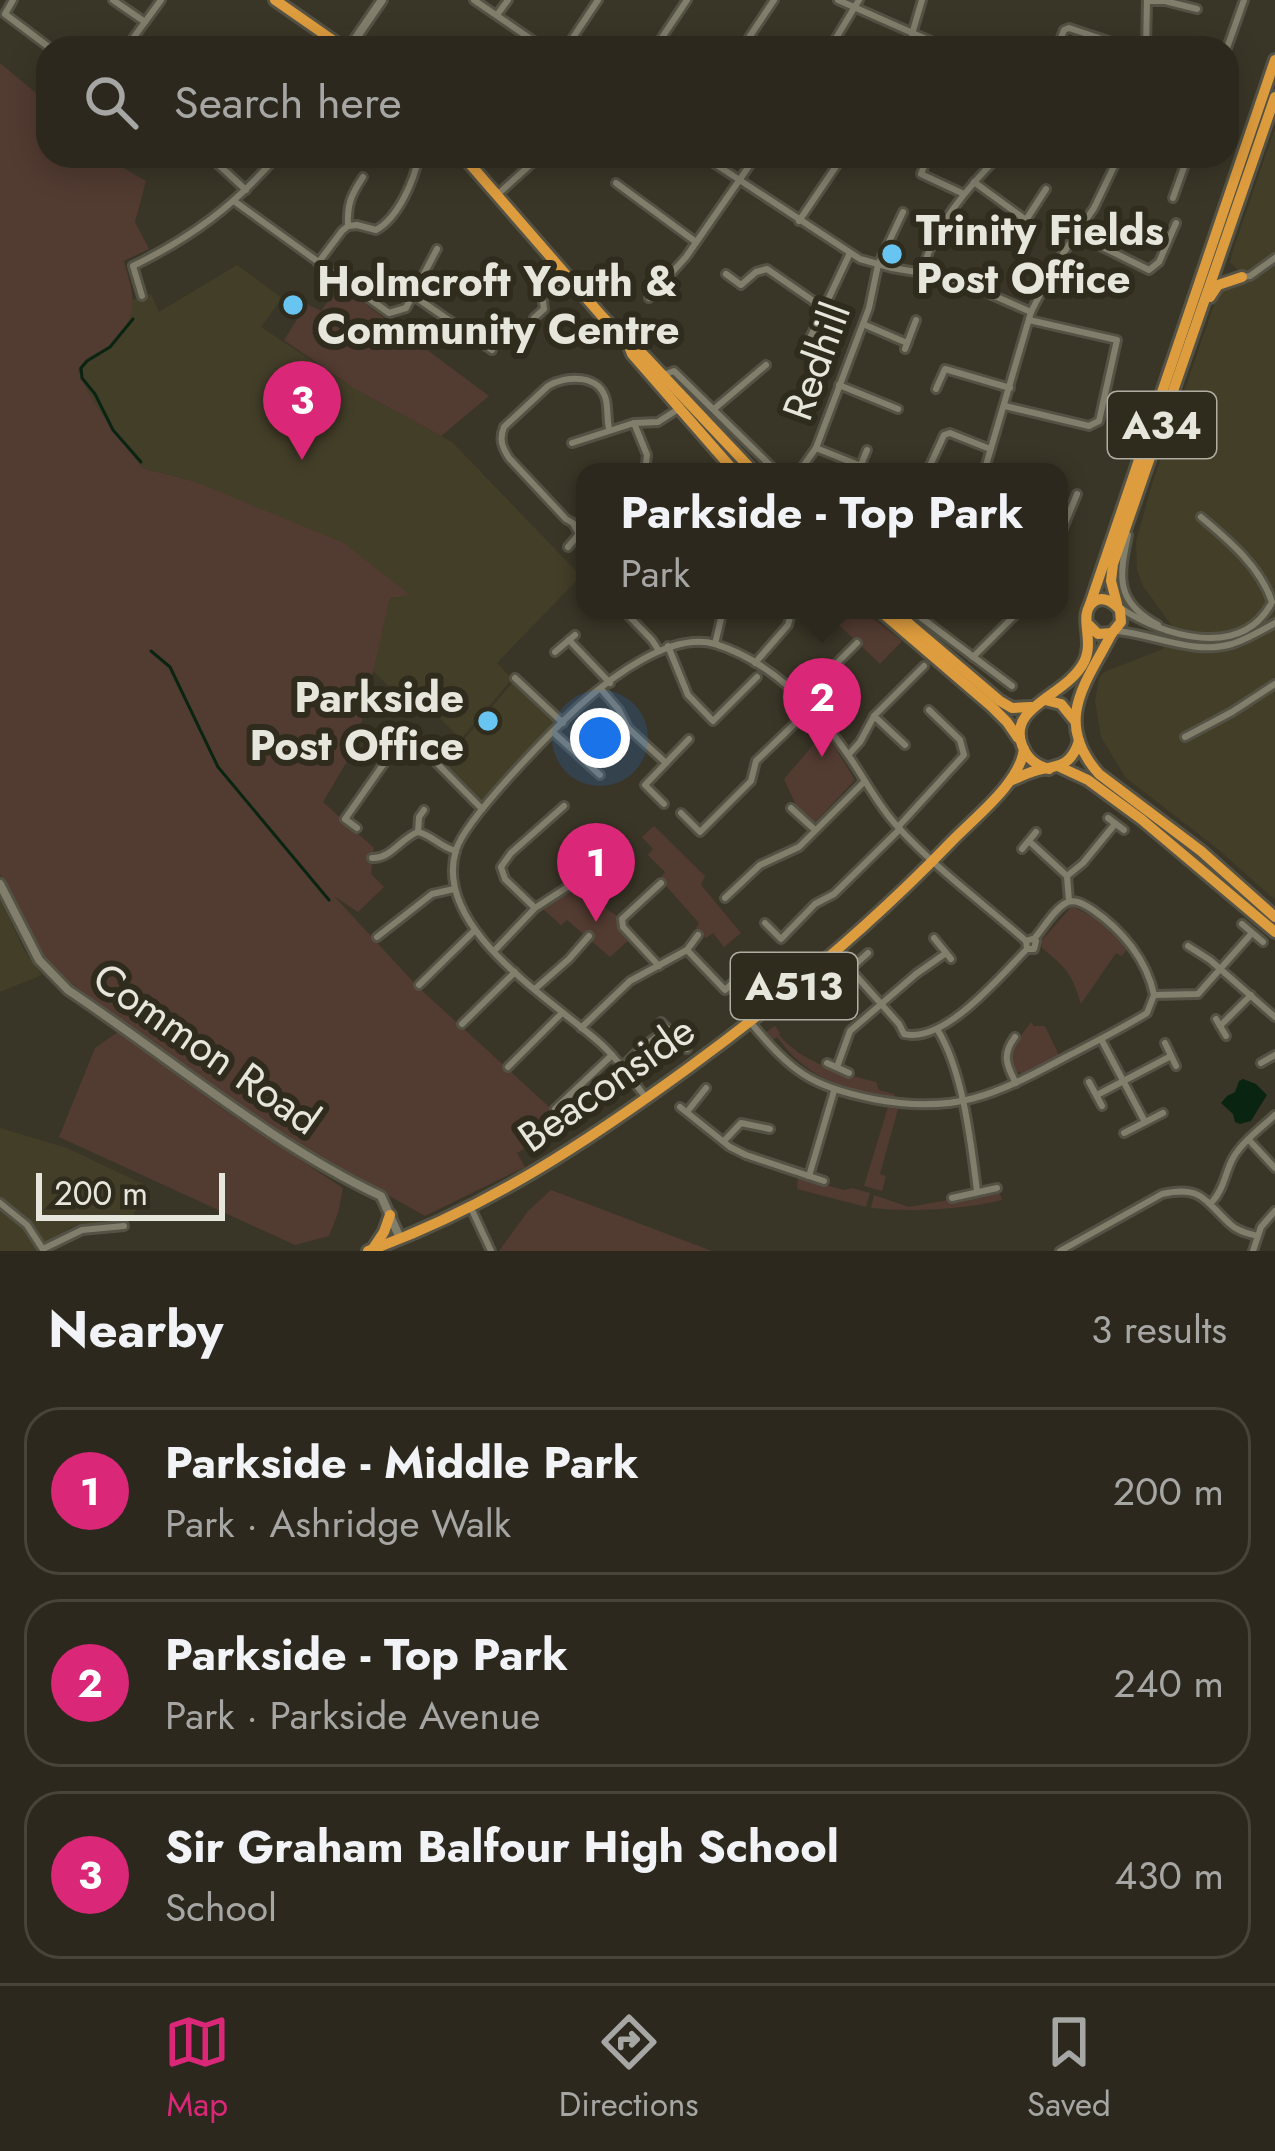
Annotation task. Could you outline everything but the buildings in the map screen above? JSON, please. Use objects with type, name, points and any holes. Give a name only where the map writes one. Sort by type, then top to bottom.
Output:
[{"type":"highway","points":[[275,0],[328,36]]},
{"type":"highway","name":"A34","points":[[1239,166],[1275,60]]},
{"type":"highway","name":"A34","points":[[1118,606],[1113,564],[1275,97]]},
{"type":"highway","points":[[473,168],[663,377],[727,463]]},
{"type":"highway","name":"A34","points":[[1089,607],[1238,168]]},
{"type":"highway","points":[[1224,246],[1229,271],[1242,277]]},
{"type":"highway","points":[[1202,308],[1218,285],[1242,277]]},
{"type":"highway","points":[[627,342],[632,354],[744,463]]},
{"type":"highway","points":[[902,619],[1000,701],[1012,708],[1031,707],[1073,678],[1083,664],[1090,643],[1089,607],[1100,600],[1118,606],[1122,619],[1077,701],[1075,721],[1090,763],[1275,916]]},
{"type":"highway","points":[[890,619],[1007,722],[1032,761],[1088,780],[1275,932]]},
{"type":"highway","points":[[1088,625],[1098,634],[1114,632]]},
{"type":"highway","points":[[1045,700],[1061,704],[1075,721]]},
{"type":"highway","points":[[1022,745],[1022,721],[1031,707]]},
{"type":"highway","points":[[1055,768],[1073,756],[1079,738]]},
{"type":"highway","name":"Beaconside","points":[[370,1250],[472,1208],[533,1174],[647,1099],[750,1022],[850,940],[932,862],[1011,780],[1021,764],[1022,745]]},
{"type":"highway","name":"Beaconside","points":[[1011,780],[1055,768]]},
{"type":"highway","points":[[370,1250],[385,1232],[390,1215]]},
{"type":"street","points":[[14,0],[5,14],[36,37]]},
{"type":"street","points":[[113,0],[145,22]]},
{"type":"street","points":[[135,36],[161,0]]},
{"type":"street","points":[[355,36],[382,0]]},
{"type":"street","points":[[474,0],[527,36]]},
{"type":"street","points":[[497,15],[508,0]]},
{"type":"street","points":[[574,36],[598,0]]},
{"type":"street","points":[[663,36],[687,0]]},
{"type":"street","points":[[750,36],[774,0]]},
{"type":"street","points":[[838,0],[858,4],[914,36]]},
{"type":"street","points":[[916,36],[922,0]]},
{"type":"street","points":[[1231,36],[1244,0]]},
{"type":"street","points":[[1146,36],[1147,1],[1197,9]]},
{"type":"street","points":[[838,36],[858,4]]},
{"type":"street","points":[[1062,36],[1070,28],[1094,36]]},
{"type":"street","points":[[222,168],[246,190]]},
{"type":"street","points":[[142,296],[133,266],[178,243],[234,201],[266,168]]},
{"type":"street","points":[[348,226],[376,230],[388,223],[415,168]]},
{"type":"street","points":[[496,194],[526,168]]},
{"type":"street","points":[[720,168],[849,254],[878,266],[962,280],[1030,316],[1117,340],[1099,422],[1089,426],[1005,406]]},
{"type":"street","points":[[649,298],[748,168]]},
{"type":"street","points":[[799,221],[835,168]]},
{"type":"street","points":[[923,168],[920,174],[964,194]]},
{"type":"street","points":[[923,271],[964,194],[987,168]]},
{"type":"street","points":[[986,463],[1030,316],[1054,267],[1094,208],[1111,168]]},
{"type":"street","points":[[1172,198],[1183,168]]},
{"type":"street","points":[[318,263],[348,226],[350,196],[363,177]]},
{"type":"street","points":[[974,182],[1026,220],[1046,189]]},
{"type":"street","points":[[616,183],[696,242]]},
{"type":"street","points":[[234,201],[389,313],[406,308],[437,249]]},
{"type":"street","name":"Redhill","points":[[806,463],[817,448],[863,324],[878,266],[903,212]]},
{"type":"street","points":[[1077,234],[1149,270],[1159,262],[1176,223]]},
{"type":"street","points":[[810,338],[849,254]]},
{"type":"street","points":[[1242,277],[1275,258]]},
{"type":"street","points":[[726,274],[741,285],[767,269],[825,309]]},
{"type":"street","points":[[534,318],[544,309],[542,294],[568,277]]},
{"type":"street","points":[[415,296],[492,350]]},
{"type":"street","points":[[863,324],[906,346],[916,320]]},
{"type":"street","points":[[713,410],[766,365]]},
{"type":"street","points":[[936,389],[945,369],[1010,388]]},
{"type":"street","points":[[663,377],[674,371],[768,463]]},
{"type":"street","points":[[576,529],[509,458],[501,435],[548,386],[573,378],[594,382],[605,394],[609,430]]},
{"type":"street","points":[[838,385],[898,409]]},
{"type":"street","points":[[572,443],[634,423],[658,422],[683,405]]},
{"type":"street","points":[[634,423],[646,463]]},
{"type":"street","points":[[930,463],[941,436],[947,434],[990,449]]},
{"type":"street","points":[[817,448],[848,463]]},
{"type":"street","points":[[863,463],[868,450]]},
{"type":"street","points":[[1136,502],[1120,574],[1122,586],[1130,603],[1146,618],[1174,633]]},
{"type":"street","points":[[1201,517],[1227,537],[1257,575],[1273,596],[1275,614]]},
{"type":"street","points":[[568,548],[576,538]]},
{"type":"street","points":[[1257,575],[1273,596]]},
{"type":"street","points":[[1118,606],[1142,622],[1174,633],[1212,638],[1261,619],[1273,596]]},
{"type":"street","points":[[632,619],[659,651]]},
{"type":"street","points":[[716,644],[721,619]]},
{"type":"street","points":[[754,663],[790,619]]},
{"type":"street","points":[[924,619],[1012,686]]},
{"type":"street","points":[[919,634],[930,619]]},
{"type":"street","points":[[973,657],[1011,619]]},
{"type":"street","points":[[1114,632],[1137,632],[1182,645],[1220,646],[1275,623]]},
{"type":"street","points":[[555,652],[572,638],[610,683]]},
{"type":"street","points":[[647,1099],[612,1055],[474,931],[454,889],[456,851],[482,809],[581,704],[668,646],[689,641],[716,644],[754,663],[808,705],[899,828],[932,862],[960,880],[1029,943]]},
{"type":"street","points":[[681,813],[700,832],[751,781],[756,761],[857,643]]},
{"type":"street","points":[[668,646],[688,694],[713,721],[757,677]]},
{"type":"street","points":[[849,755],[874,716],[924,666]]},
{"type":"street","points":[[515,678],[563,723]]},
{"type":"street","points":[[1184,737],[1275,684]]},
{"type":"street","points":[[601,689],[628,728],[666,763]]},
{"type":"street","points":[[765,923],[784,942],[815,904],[834,894],[964,755],[960,740],[930,714]]},
{"type":"street","points":[[874,716],[905,745]]},
{"type":"street","points":[[554,733],[600,776]]},
{"type":"street","points":[[357,828],[345,818],[399,742],[407,738],[482,809]]},
{"type":"street","points":[[664,804],[644,785],[689,740]]},
{"type":"street","points":[[725,898],[760,865],[799,847],[864,782]]},
{"type":"street","points":[[535,908],[505,879],[501,867],[564,806]]},
{"type":"street","points":[[791,808],[816,830]]},
{"type":"street","points":[[418,832],[424,810]]},
{"type":"street","points":[[1067,876],[1083,863],[1112,821],[1124,830]]},
{"type":"street","points":[[372,857],[379,859],[418,832],[456,851]]},
{"type":"street","points":[[1022,849],[1036,832]]},
{"type":"street","points":[[1029,841],[1067,876],[1069,902]]},
{"type":"street","points":[[494,951],[610,843]]},
{"type":"street","points":[[659,966],[623,928],[622,919],[661,883]]},
{"type":"street","name":"Common Road","points":[[0,884],[39,960],[68,990],[283,1139],[381,1196],[400,1239]]},
{"type":"street","points":[[376,937],[432,894],[454,889]]},
{"type":"street","points":[[750,1022],[781,1058],[834,1091],[900,1104],[942,1105],[1016,1083],[1101,1039],[1147,1012],[1154,994],[1149,976],[1123,935],[1094,911],[1069,902],[988,991],[937,1029],[908,1037],[850,969]]},
{"type":"street","points":[[1242,924],[1263,942]]},
{"type":"street","points":[[419,985],[474,931]]},
{"type":"street","points":[[1154,994],[1198,994],[1252,933]]},
{"type":"street","points":[[581,1028],[630,981],[687,950],[698,935]]},
{"type":"street","points":[[535,989],[590,936]]},
{"type":"street","points":[[837,1067],[850,1030],[949,956],[934,938]]},
{"type":"street","points":[[1188,959],[1191,949],[1275,1017]]},
{"type":"street","points":[[687,950],[725,990],[750,967]]},
{"type":"street","points":[[841,977],[868,953]]},
{"type":"street","points":[[461,1024],[516,971]]},
{"type":"street","points":[[1226,1036],[1218,1022],[1251,995]]},
{"type":"street","points":[[508,1066],[562,1013]]},
{"type":"street","points":[[622,1067],[664,1026],[687,1049]]},
{"type":"street","points":[[937,1029],[962,1102],[977,1191]]},
{"type":"street","points":[[1016,1037],[1007,1050],[1007,1065],[1016,1083]]},
{"type":"street","points":[[1101,1039],[1145,1122]]},
{"type":"street","points":[[1165,1043],[1176,1066]]},
{"type":"street","points":[[1007,1050],[1019,1055]]},
{"type":"street","points":[[555,1109],[612,1055]]},
{"type":"street","points":[[1096,1095],[1171,1055]]},
{"type":"street","points":[[1261,1063],[1275,1055]]},
{"type":"street","points":[[827,1063],[849,1073]]},
{"type":"street","points":[[1089,1082],[1102,1106]]},
{"type":"street","points":[[706,1088],[684,1109],[724,1141],[746,1155],[824,1180]]},
{"type":"street","points":[[809,1176],[834,1091]]},
{"type":"street","points":[[1124,1133],[1163,1113]]},
{"type":"street","points":[[755,1124],[758,1114]]},
{"type":"street","points":[[1212,1203],[1222,1190],[1230,1162],[1275,1114]]},
{"type":"street","points":[[724,1141],[741,1123],[770,1129]]},
{"type":"street","points":[[1249,1140],[1275,1168]]},
{"type":"street","points":[[952,1198],[997,1188]]},
{"type":"street","points":[[1060,1251],[1162,1194],[1179,1190],[1197,1193],[1231,1225],[1257,1236]]},
{"type":"street","points":[[0,1203],[27,1226],[43,1250],[82,1230],[124,1226]]},
{"type":"street","points":[[472,1208],[491,1251]]},
{"type":"street","points":[[1252,1251],[1275,1211]]},
{"type":"shaded area","points":[[0,63],[36,93],[36,168],[124,168],[146,181],[135,222],[149,249],[124,261],[132,298],[130,316],[112,343],[87,358],[78,370],[98,408],[142,468],[193,481],[344,543],[410,595],[390,598],[356,746],[323,802],[374,848],[371,874],[384,887],[358,912],[334,896],[418,987],[558,1115],[555,1118],[562,1126],[517,1153],[525,1167],[425,1216],[285,1137],[50,968],[23,927],[0,875]]},
{"type":"shaded area","points":[[1275,128],[1275,900],[1125,777],[1101,737],[1095,701],[1104,672],[1163,649],[1172,626],[1143,586],[1136,542],[1216,299],[1234,285],[1238,270],[1230,262]]},
{"type":"shaded area","points":[[237,265],[282,298],[261,327],[353,388],[452,442],[576,571],[576,581],[497,663],[512,679],[461,739],[429,707],[418,714],[372,670],[390,598],[408,595],[193,481],[142,468],[114,434],[80,379],[80,364],[132,300],[151,294],[159,312]]},
{"type":"shaded area","points":[[340,285],[489,396],[441,436],[353,388],[284,340],[307,304],[321,311]]},
{"type":"shaded area","points":[[820,619],[874,619],[902,641],[880,664],[840,626]]},
{"type":"shaded area","points":[[514,681],[558,723],[483,802],[443,764]]},
{"type":"shaded area","points":[[807,723],[826,733],[855,780],[815,822],[796,805],[784,779],[820,737]]},
{"type":"shaded area","points":[[654,826],[705,876],[701,885],[741,933],[724,947],[713,933],[706,938],[696,928],[699,923],[660,879],[665,872],[648,855],[653,849],[642,837]]},
{"type":"shaded area","points":[[583,884],[622,919],[632,937],[610,957],[567,920],[561,925],[543,909]]},
{"type":"shaded area","points":[[0,898],[24,950],[42,975],[0,992]]},
{"type":"shaded area","points":[[1072,906],[1101,921],[1127,949],[1122,956],[1116,953],[1081,1004],[1067,972],[1042,948],[1042,940]]},
{"type":"shaded area","points":[[1031,1022],[1045,1026],[1059,1055],[1024,1074],[1014,1071],[1008,1058]]},
{"type":"shaded area","points":[[775,1026],[789,1045],[811,1060],[876,1082],[879,1090],[895,1097],[844,1086],[815,1073],[766,1032]]},
{"type":"shaded area","points":[[118,1032],[227,1112],[343,1188],[329,1236],[295,1245],[59,1137],[95,1048]]},
{"type":"shaded area","points":[[1243,1079],[1267,1095],[1251,1121],[1240,1124],[1221,1103]]},
{"type":"shaded area","points":[[888,1107],[898,1109],[880,1174],[886,1176],[882,1191],[864,1186]]},
{"type":"shaded area","points":[[0,1128],[67,1148],[149,1187],[128,1224],[72,1227],[38,1251],[0,1251]]},
{"type":"shaded area","points":[[798,1177],[870,1193],[866,1207],[797,1189]]},
{"type":"shaded area","points":[[551,1190],[712,1251],[499,1251],[528,1211]]},
{"type":"shaded area","points":[[999,1191],[1002,1200],[970,1206],[871,1208],[874,1195],[909,1207]]},
{"type":"waterway","points":[[133,319],[110,347],[81,368],[82,378],[113,430],[141,462]]},
{"type":"waterway","points":[[151,651],[170,667],[218,767],[329,900]]},
{"type":"place","name":"Trinity Fields Post Office","points":[[892,254]]},
{"type":"place","name":"Holmcroft Youth & Community Centre","points":[[293,305]]},
{"type":"place","name":"Sir Graham Balfour High School","points":[[302,460]]},
{"type":"place","name":"Parkside Post Office","points":[[488,721]]},
{"type":"place","name":"Parkside - Top Park","points":[[822,757]]},
{"type":"place","name":"Parkside - Middle Park","points":[[596,922]]}]
